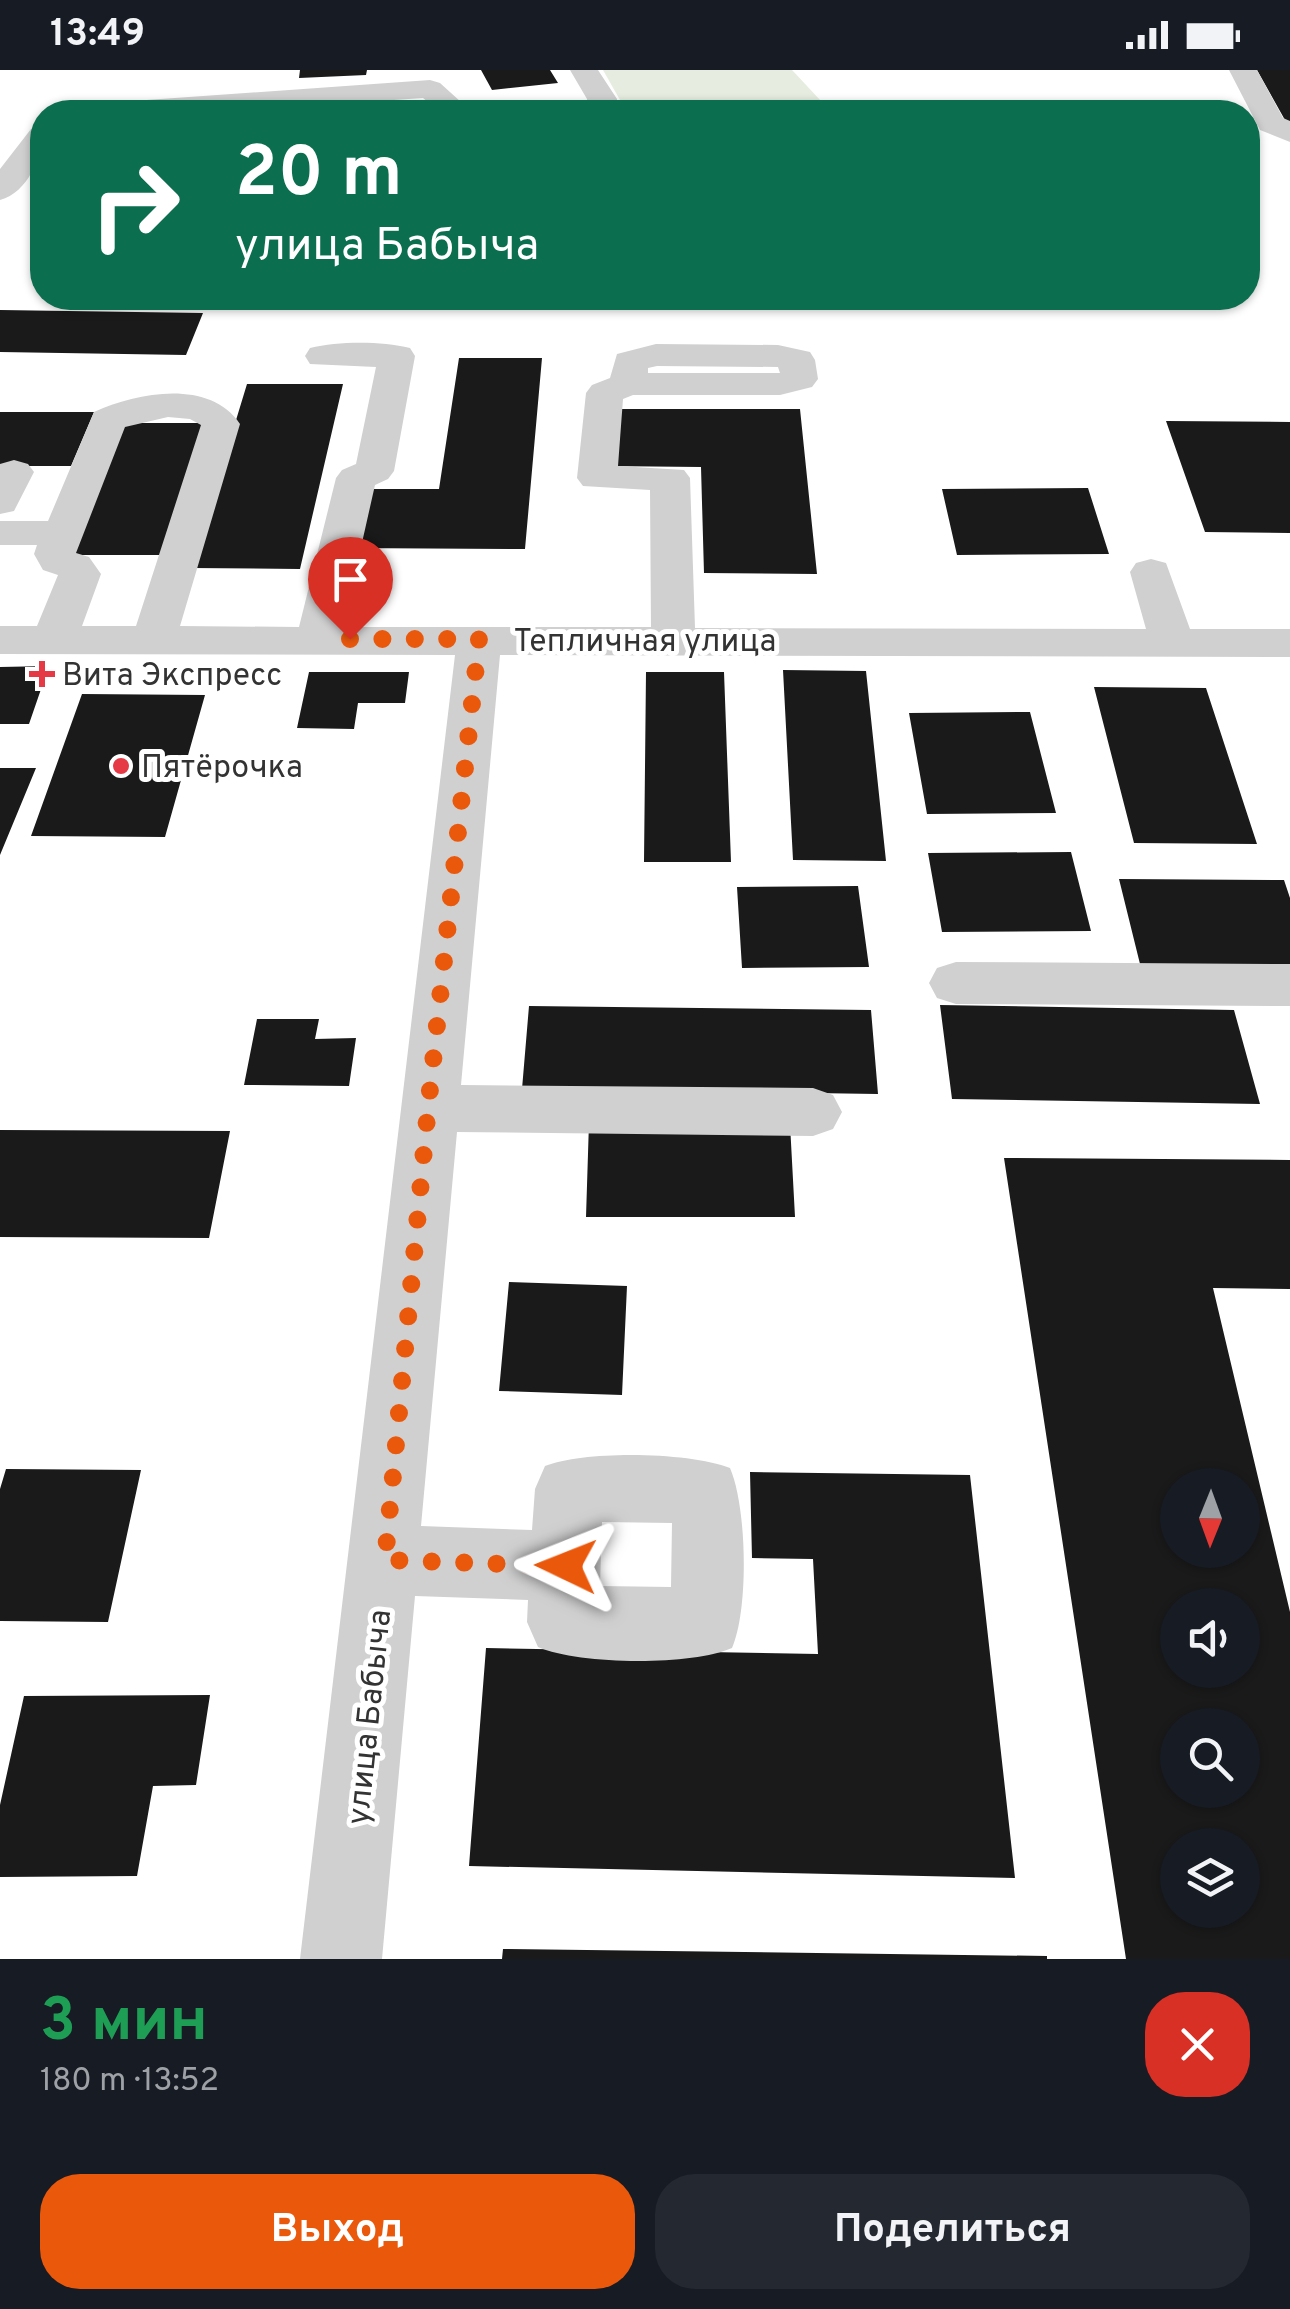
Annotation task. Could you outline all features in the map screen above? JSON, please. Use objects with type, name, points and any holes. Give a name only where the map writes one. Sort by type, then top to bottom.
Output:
[{"type":"street","points":[[584,70],[602,100]]},
{"type":"street","points":[[1242,70],[1258,100]]},
{"type":"street","points":[[265,100],[420,80],[443,100]]},
{"type":"street","points":[[1260,104],[1271,124],[1290,134]]},
{"type":"street","points":[[0,190],[30,151]]},
{"type":"street","points":[[318,639],[356,478],[374,471],[397,356],[323,356]]},
{"type":"street","points":[[628,384],[604,393],[597,478],[670,478],[673,640]]},
{"type":"street","points":[[54,640],[80,574],[74,566],[58,561],[55,554],[108,420],[119,414],[162,407],[205,410],[217,416],[221,424],[154,640]]},
{"type":"street","points":[[0,533],[64,533]]},
{"type":"street","points":[[1150,572],[1172,642]]},
{"type":"street","name":"улица Бабыча","points":[[340,1959],[479,639]]},
{"type":"street","name":"Тепличная улица","points":[[0,640],[1290,643]]},
{"type":"street","points":[[956,983],[1290,985]]},
{"type":"street","points":[[428,1108],[813,1112]]},
{"type":"street","points":[[385,1560],[566,1566]]},
{"type":"shaded area","points":[[603,70],[792,70],[820,100],[620,100]]},
{"type":"building","points":[[300,70],[367,70],[366,75],[299,78]]},
{"type":"building","points":[[481,70],[550,70],[558,83],[492,90]]},
{"type":"building","points":[[1257,70],[1290,70],[1290,129]]},
{"type":"building","points":[[0,310],[203,313],[186,355],[0,352]]},
{"type":"building","points":[[459,358],[542,358],[525,549],[347,548],[359,489],[439,489]]},
{"type":"building","points":[[247,384],[343,384],[300,569],[191,568]]},
{"type":"building","points":[[606,409],[800,409],[817,574],[704,573],[701,467],[604,466]]},
{"type":"building","points":[[0,412],[94,412],[71,466],[0,466]]},
{"type":"building","points":[[1166,421],[1290,422],[1290,533],[1205,532]]},
{"type":"building","points":[[119,423],[208,423],[165,555],[67,555]]},
{"type":"building","points":[[1088,488],[1109,554],[957,555],[942,489]]},
{"type":"building","points":[[49,666],[29,724],[0,724],[0,667]]},
{"type":"building","points":[[783,670],[866,671],[886,861],[793,860]]},
{"type":"building","points":[[309,672],[409,672],[405,703],[358,703],[354,729],[297,728]]},
{"type":"building","points":[[646,672],[724,672],[731,862],[644,862]]},
{"type":"building","points":[[1094,687],[1206,688],[1257,844],[1134,843]]},
{"type":"building","name":"Пятёрочка","points":[[82,694],[205,695],[165,837],[31,836]]},
{"type":"building","points":[[1030,712],[1056,813],[927,814],[909,713]]},
{"type":"building","points":[[0,768],[36,768],[0,855]]},
{"type":"building","points":[[1071,852],[1091,931],[942,932],[928,853]]},
{"type":"building","points":[[1119,879],[1284,880],[1290,898],[1290,965],[1140,964]]},
{"type":"building","points":[[858,886],[869,967],[742,968],[737,887]]},
{"type":"building","points":[[940,1005],[1234,1010],[1260,1104],[952,1099]]},
{"type":"building","points":[[529,1006],[871,1010],[878,1094],[522,1089]]},
{"type":"building","points":[[257,1019],[319,1019],[315,1039],[356,1038],[349,1086],[244,1085]]},
{"type":"building","points":[[589,1122],[790,1124],[795,1217],[586,1217]]},
{"type":"building","points":[[0,1130],[230,1131],[209,1238],[0,1237]]},
{"type":"building","points":[[1004,1158],[1290,1160],[1290,1289],[1213,1288],[1256,1468],[1160,1468],[1160,1568],[1260,1568],[1260,1486],[1290,1612],[1290,1959],[1126,1959]]},
{"type":"building","points":[[509,1282],[627,1286],[622,1395],[499,1391]]},
{"type":"building","points":[[6,1469],[141,1470],[108,1622],[0,1621],[0,1489]]},
{"type":"building","points":[[750,1472],[970,1475],[1015,1878],[469,1866],[486,1648],[818,1654],[813,1559],[752,1558]]},
{"type":"building","points":[[210,1695],[196,1785],[153,1786],[137,1876],[0,1877],[0,1805],[24,1696]]},
{"type":"building","points":[[503,1949],[1047,1956],[1047,1959],[502,1959]]},
{"type":"place","name":"Вита Экспресс","points":[[42,674]]},
{"type":"place","name":"Пятёрочка","points":[[121,766]]},
{"type":"route","points":[[350,639],[479,639],[428,1108],[385,1560],[566,1566]]}]
